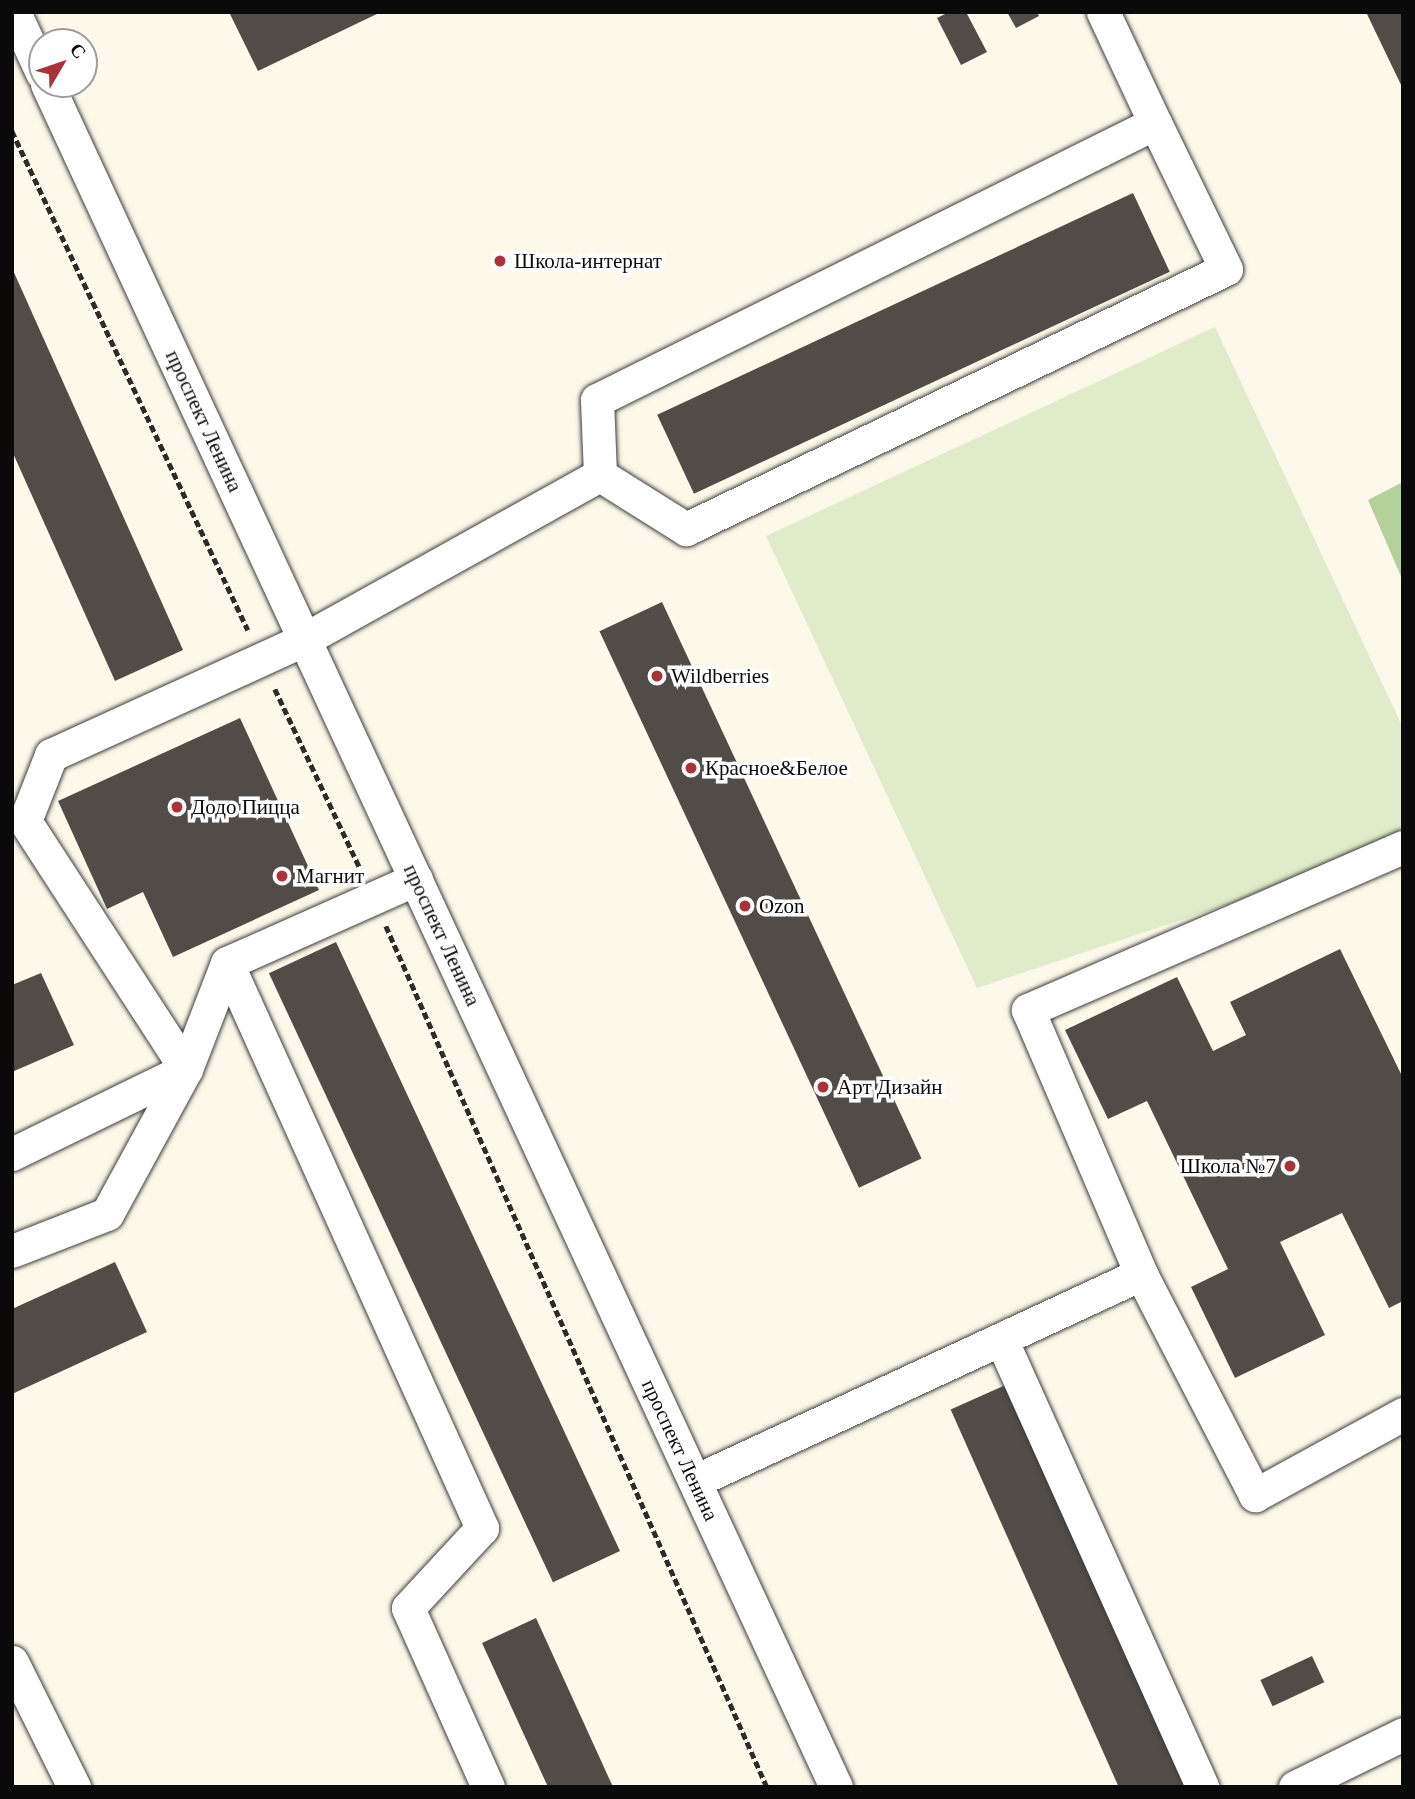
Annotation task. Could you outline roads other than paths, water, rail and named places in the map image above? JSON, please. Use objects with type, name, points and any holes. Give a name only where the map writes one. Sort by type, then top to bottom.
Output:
[{"type":"street","points":[[14,12],[28,42]]},
{"type":"street","points":[[600,475],[686,529],[1226,269],[1103,12]]},
{"type":"street","name":"проспект Ленина","points":[[54,98],[836,1787]]},
{"type":"street","points":[[600,475],[597,400],[1155,123]]},
{"type":"street","points":[[186,1069],[26,821],[51,755],[305,639],[600,475]]},
{"type":"street","points":[[1399,1427],[1255,1495],[1141,1274],[1028,1010],[1403,847]]},
{"type":"street","points":[[12,1251],[107,1214],[186,1069],[227,963],[416,879]]},
{"type":"street","points":[[227,963],[482,1528],[408,1608],[488,1787]]},
{"type":"street","points":[[12,1154],[186,1069]]},
{"type":"street","points":[[695,1482],[1141,1274]]},
{"type":"street","points":[[1002,1341],[1202,1787]]},
{"type":"street","points":[[12,1662],[74,1787]]},
{"type":"street","points":[[1295,1787],[1403,1734]]},
{"type":"place","name":"Школа-интернат","points":[[500,261]]},
{"type":"place","name":"Wildberries","points":[[657,676]]},
{"type":"place","name":"Красное&Белое","points":[[691,768]]},
{"type":"place","name":"Додо Пицца","points":[[177,807]]},
{"type":"place","name":"Магнит","points":[[282,876]]},
{"type":"place","name":"Ozon","points":[[745,906]]},
{"type":"place","name":"Арт Дизайн","points":[[823,1087]]},
{"type":"place","name":"Школа №7","points":[[1290,1166]]}]
